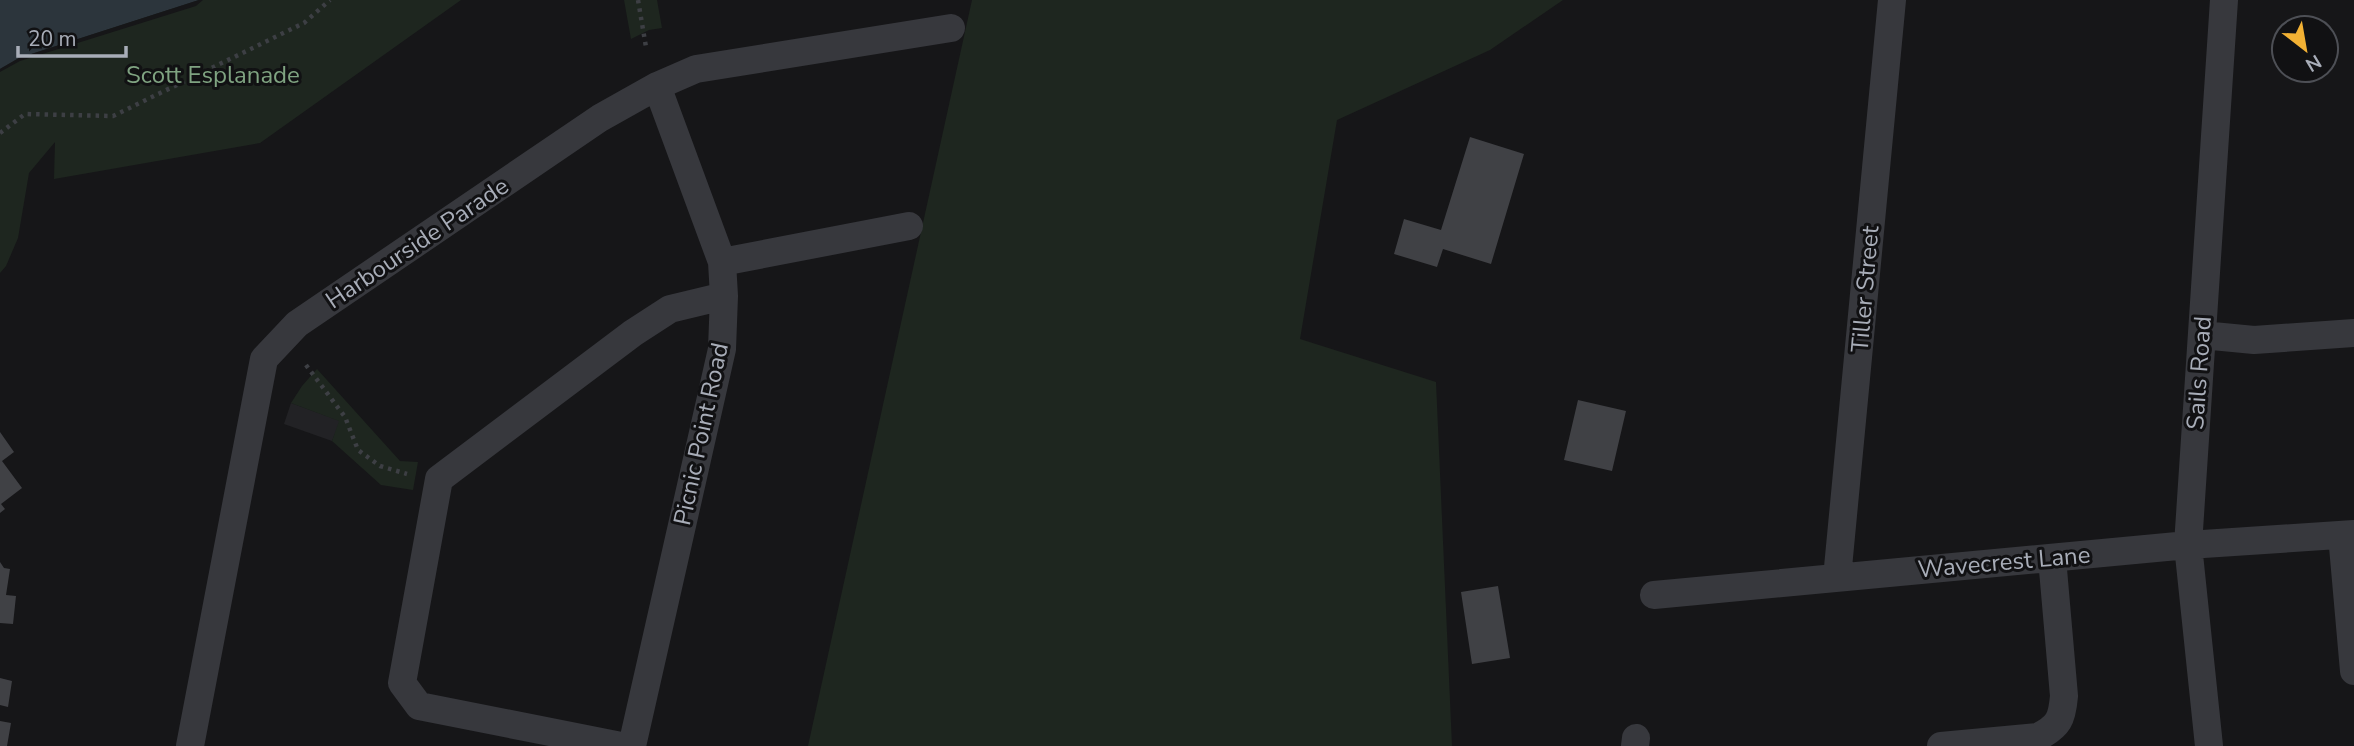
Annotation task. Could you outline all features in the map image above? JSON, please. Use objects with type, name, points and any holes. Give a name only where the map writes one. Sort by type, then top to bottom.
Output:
[{"type":"street","name":"Tiller Street","points":[[1838,578],[1892,0]]},
{"type":"street","name":"Sails Road","points":[[2209,746],[2188,545],[2224,0]]},
{"type":"street","name":"Harbourside Parade","points":[[190,746],[264,359],[297,324],[600,118],[657,86],[696,69],[951,28]]},
{"type":"street","name":"Picnic Point Road","points":[[632,746],[722,349],[722,262],[657,86]]},
{"type":"street","points":[[722,262],[909,226]]},
{"type":"street","points":[[621,746],[419,706],[402,683],[439,479],[633,333],[670,309],[724,296]]},
{"type":"street","points":[[2202,335],[2254,340],[2354,333]]},
{"type":"street","name":"Wavecrest Lane","points":[[1654,595],[2188,545],[2348,534]]},
{"type":"street","points":[[2348,534],[2354,671]]},
{"type":"street","points":[[1941,746],[2038,737],[2062,718],[2064,696],[2052,558]]},
{"type":"path","points":[[0,133],[26,114],[113,116],[304,23],[330,0]]},
{"type":"path","points":[[638,0],[646,47]]},
{"type":"path","points":[[306,365],[345,417],[358,450],[380,466],[396,472]]},
{"type":"shaded area","points":[[0,0],[199,0],[19,58],[0,69]]},
{"type":"shaded area","points":[[291,403],[340,421],[332,441],[284,424]]},
{"type":"green space","name":"Scott Esplanade","points":[[199,0],[461,0],[260,143],[54,179],[55,142],[29,173],[18,238],[6,266],[0,273],[0,69],[19,58]]},
{"type":"green space","points":[[624,0],[657,0],[662,28],[649,30],[631,39]]},
{"type":"green space","points":[[972,0],[1563,0],[1490,50],[1337,120],[1300,339],[1436,382],[1452,746],[808,746]]},
{"type":"green space","points":[[317,369],[400,461],[418,462],[413,490],[381,485],[332,441],[339,421],[291,403]]},
{"type":"pier","points":[[203,0],[196,6],[20,61],[0,72],[0,69],[19,58]]},
{"type":"building","points":[[1470,137],[1524,154],[1491,264],[1443,249],[1437,267],[1394,254],[1404,219],[1441,230]]},
{"type":"building","points":[[1578,400],[1626,411],[1612,471],[1564,460]]},
{"type":"building","points":[[0,432],[14,452],[2,461],[22,488],[1,504],[5,509],[0,513]]},
{"type":"building","points":[[0,562],[4,568],[10,569],[6,595],[16,596],[13,624],[0,623]]},
{"type":"building","points":[[1498,586],[1510,658],[1472,664],[1461,592]]},
{"type":"building","points":[[0,678],[12,681],[8,707],[0,705]]},
{"type":"building","points":[[0,721],[11,723],[7,746],[0,746]]}]
